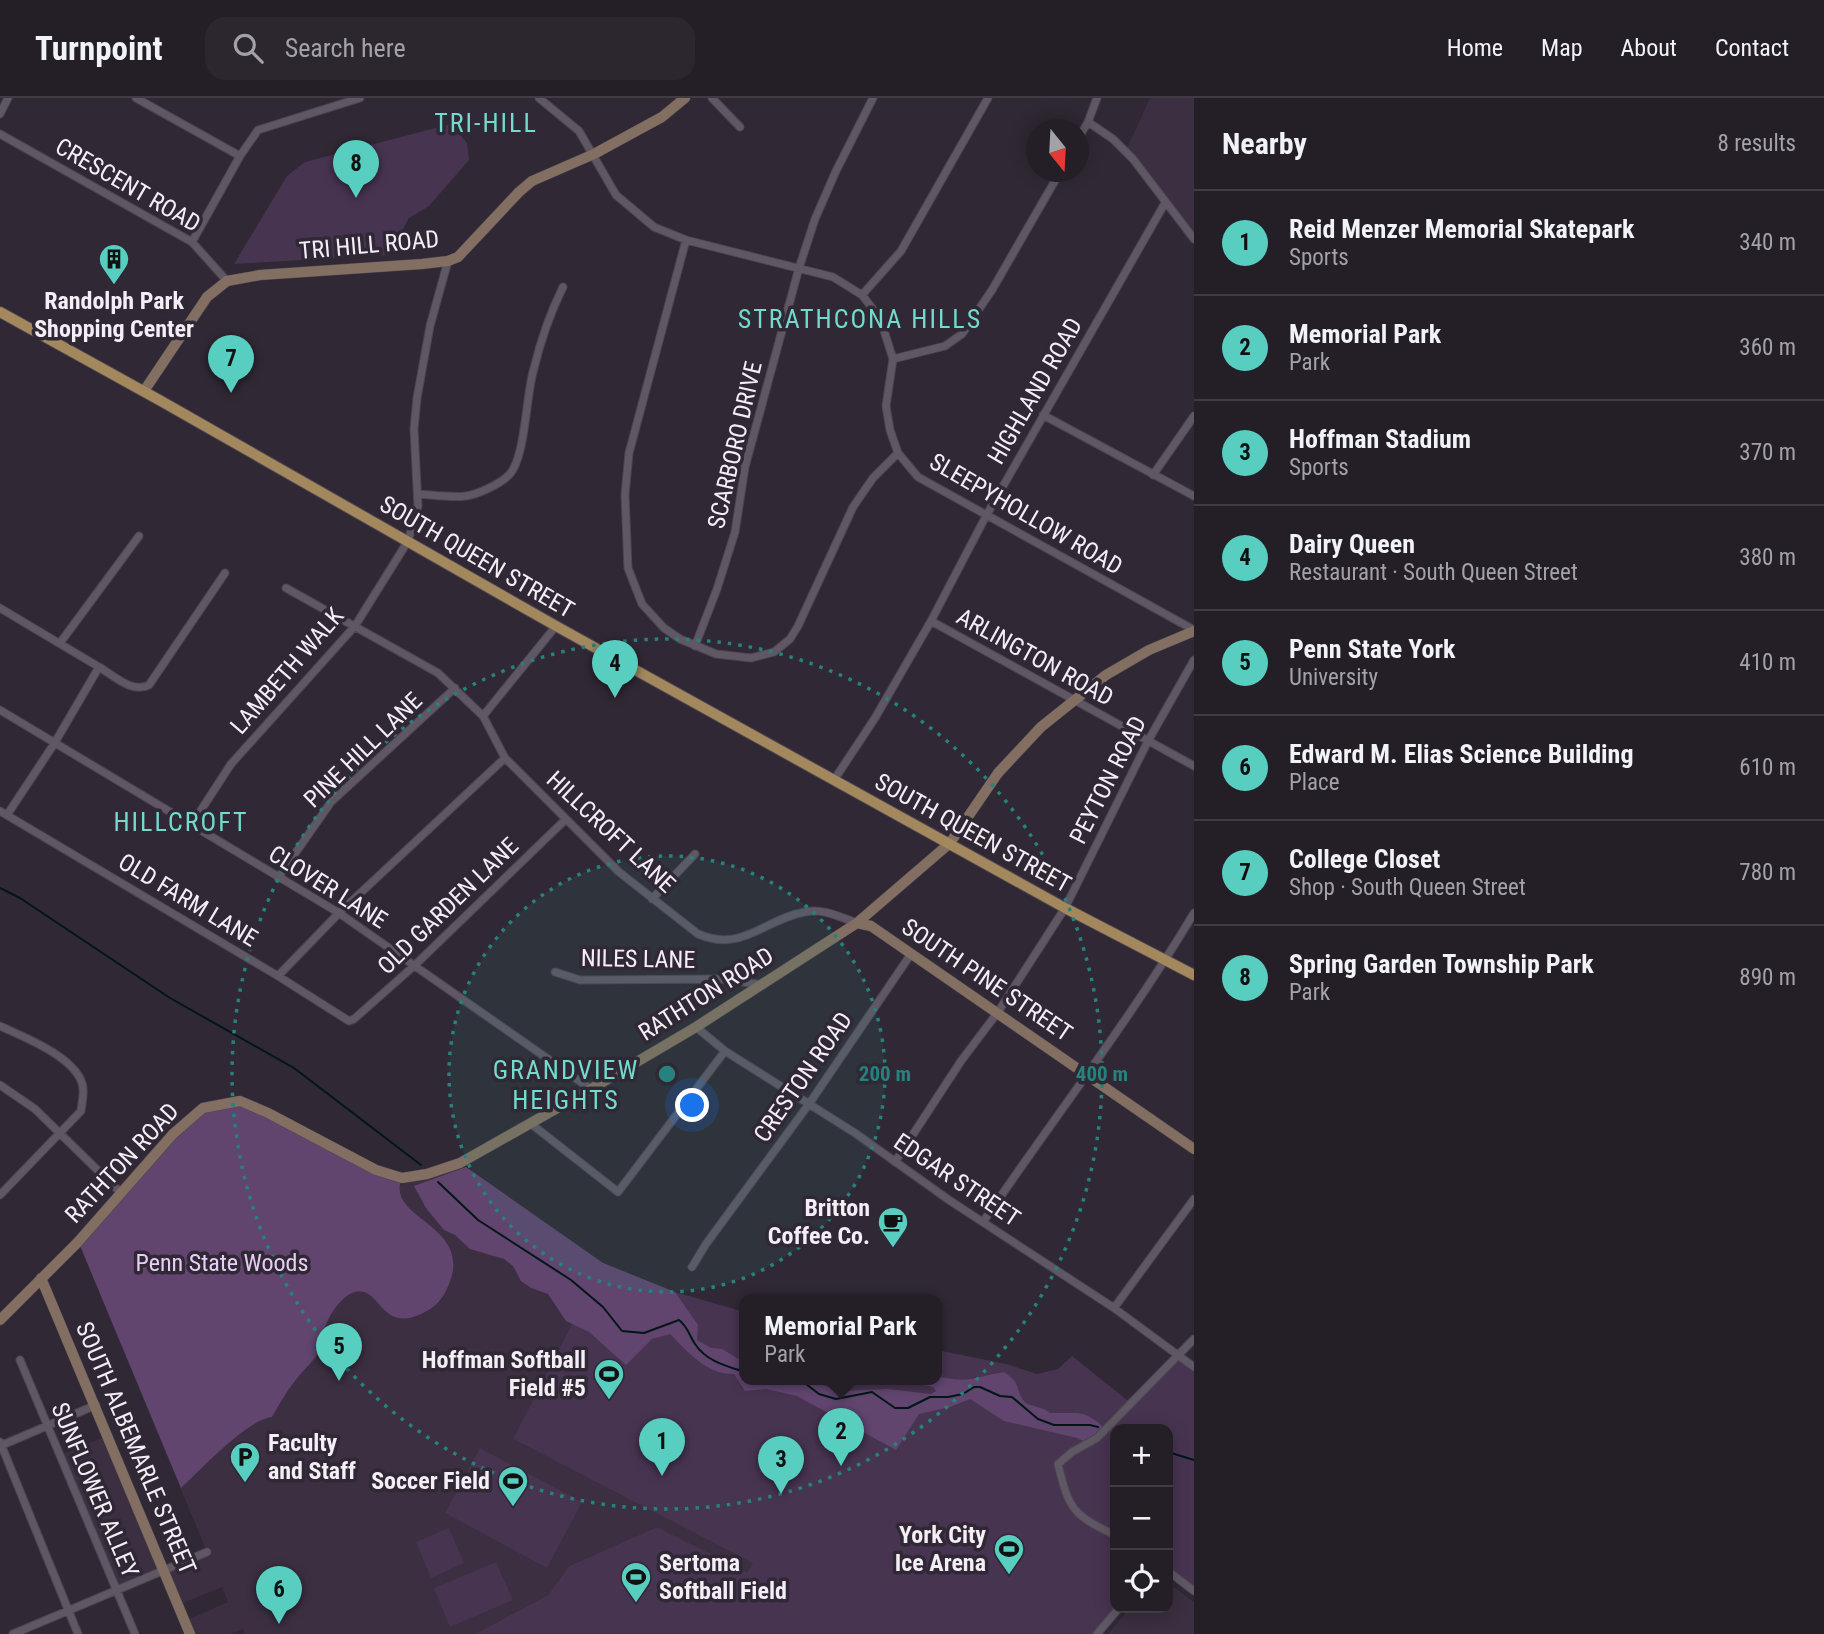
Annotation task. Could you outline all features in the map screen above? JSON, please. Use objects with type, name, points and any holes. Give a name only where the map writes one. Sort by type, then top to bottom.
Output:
[{"type":"main road","name":"SOUTH QUEEN STREET","points":[[0,312],[556,626],[1065,908],[1194,975]]},
{"type":"street","points":[[0,114],[8,98]]},
{"type":"street","points":[[136,98],[240,156]]},
{"type":"street","points":[[192,242],[240,156],[258,130],[360,98]]},
{"type":"street","name":"SLEEPYHOLLOW ROAD","points":[[539,98],[579,131],[616,195],[654,227],[686,240],[833,277],[862,295],[880,318],[893,359],[886,406],[890,430],[898,453],[918,477],[1194,631]]},
{"type":"street","name":"TRI HILL ROAD","points":[[227,281],[260,275],[448,261],[465,251],[532,181],[593,154],[662,117],[685,98]]},
{"type":"street","points":[[712,98],[740,127]]},
{"type":"street","name":"SCARBORO DRIVE","points":[[695,646],[735,532],[746,467],[799,268],[815,219],[873,98]]},
{"type":"street","points":[[862,295],[901,251],[988,98]]},
{"type":"street","points":[[1089,119],[1097,98]]},
{"type":"street","points":[[1089,123],[1113,139],[1133,159],[1194,239]]},
{"type":"street","name":"CRESCENT ROAD","points":[[0,134],[192,242],[227,281]]},
{"type":"street","points":[[893,359],[945,346],[962,334],[992,290],[1054,182]]},
{"type":"street","name":"HIGHLAND ROAD","points":[[834,780],[875,718],[931,621],[986,516],[1165,203]]},
{"type":"street","points":[[686,240],[629,453],[625,495],[628,568],[642,604],[664,628],[695,646],[716,654],[751,658],[774,652],[790,639],[853,507],[873,478],[898,453]]},
{"type":"street","name":"LAMBETH WALK","points":[[192,824],[231,764],[355,626],[408,541],[418,506],[414,429],[417,398],[430,326],[448,261]]},
{"type":"street","points":[[144,391],[207,297],[227,281]]},
{"type":"street","points":[[418,494],[466,496],[508,476],[516,466],[522,448],[532,373],[553,306],[563,286]]},
{"type":"street","points":[[1044,415],[1194,496]]},
{"type":"street","points":[[1153,475],[1194,416]]},
{"type":"street","points":[[60,643],[139,536]]},
{"type":"street","points":[[0,608],[133,688],[143,688],[149,685],[225,573]]},
{"type":"street","name":"HILLCROFT LANE","points":[[286,588],[438,673],[483,716],[505,758],[619,872],[698,934],[711,939],[728,940],[746,936],[805,911],[827,912],[857,923]]},
{"type":"street","name":"ARLINGTON ROAD","points":[[931,621],[1194,766]]},
{"type":"street","points":[[483,716],[556,626]]},
{"type":"street","name":"RATHTON ROAD","points":[[0,1320],[78,1242],[173,1134],[203,1108],[240,1101],[376,1170],[402,1178],[427,1174],[460,1163],[591,1088],[696,1027],[857,923],[950,843],[998,773],[1041,727],[1073,699],[1106,675],[1149,650],[1194,631]]},
{"type":"street","name":"PEYTON ROAD","points":[[895,1162],[961,1061],[998,1012],[1065,908],[1148,741],[1194,660]]},
{"type":"street","points":[[4,813],[54,744],[99,667]]},
{"type":"street","name":"PINE HILL LANE","points":[[278,878],[331,802],[455,688]]},
{"type":"street","name":"CLOVER LANE","points":[[0,710],[339,913],[591,1088]]},
{"type":"street","points":[[278,976],[339,913],[505,758]]},
{"type":"street","name":"OLD FARM LANE","points":[[4,813],[349,1021],[354,1019]]},
{"type":"street","name":"OLD GARDEN LANE","points":[[354,1019],[415,965],[566,819]]},
{"type":"street","points":[[652,899],[695,854]]},
{"type":"street","points":[[983,1222],[1166,960],[1194,913]]},
{"type":"street","name":"SOUTH PINE STREET","points":[[857,923],[871,926],[1194,1149]]},
{"type":"street","name":"CRESTON ROAD","points":[[692,1267],[809,1104],[911,954]]},
{"type":"street","name":"NILES LANE","points":[[555,972],[580,980],[723,979],[763,985]]},
{"type":"street","points":[[0,1026],[47,1049],[72,1067],[83,1083],[81,1111],[0,1195]]},
{"type":"street","name":"EDGAR STREET","points":[[696,1027],[725,1051],[855,1133],[1114,1308],[1194,1367]]},
{"type":"street","points":[[530,1123],[618,1192],[725,1051]]},
{"type":"street","points":[[0,1085],[35,1109],[62,1133],[121,1193]]},
{"type":"street","points":[[1114,1308],[1194,1199]]},
{"type":"street","name":"SOUTH ALBEMARLE STREET","points":[[41,1278],[190,1634]]},
{"type":"street","points":[[1110,1533],[1088,1523],[1076,1513],[1063,1486],[1058,1464],[1072,1452],[1097,1438],[1194,1339]]},
{"type":"street","name":"SUNFLOWER ALLEY","points":[[20,1360],[135,1634]]},
{"type":"street","points":[[78,1634],[0,1445],[96,1405]]},
{"type":"street","points":[[13,1634],[207,1552]]},
{"type":"street","points":[[1173,1575],[1194,1591]]},
{"type":"street","points":[[1097,1634],[1115,1613]]},
{"type":"shaded area","points":[[1150,98],[1194,98],[1194,240],[1125,153]]},
{"type":"shaded area","points":[[451,124],[467,143],[469,160],[429,206],[409,218],[389,255],[234,264],[287,176],[305,162]]},
{"type":"shaded area","points":[[466,1167],[603,1263],[513,1439],[754,1562],[747,1572],[657,1527],[569,1566],[548,1595],[475,1634],[245,1634],[243,1629],[230,1634],[190,1634],[185,1621],[228,1602],[222,1587],[178,1605],[164,1570],[207,1552],[78,1242],[399,1185]]},
{"type":"shaded area","points":[[603,1263],[675,1292],[739,1310],[739,1385],[942,1385],[942,1351],[1006,1364],[1037,1374],[1058,1369],[1072,1356],[1132,1404],[1178,1355],[1194,1367],[1194,1591],[1173,1575],[1173,1424],[1110,1424],[1112,1613],[1097,1634],[475,1634],[548,1595],[569,1566],[657,1527],[747,1572],[753,1563],[513,1439]]},
{"type":"shaded area","points":[[109,1435],[164,1570],[117,1590],[60,1455]]},
{"type":"shaded area","name":"Soccer Field","points":[[480,1448],[582,1502],[547,1568],[445,1513]]},
{"type":"shaded area","points":[[449,1528],[464,1563],[431,1578],[416,1542]]},
{"type":"shaded area","points":[[496,1562],[513,1600],[450,1627],[434,1588]]},
{"type":"shaded area","points":[[1173,1587],[1194,1602],[1194,1634],[1108,1634],[1126,1613],[1173,1613]]},
{"type":"green space","name":"Penn State Woods","points":[[240,1101],[402,1178],[400,1192],[405,1203],[440,1235],[450,1248],[453,1264],[449,1284],[440,1301],[429,1310],[410,1318],[398,1318],[389,1314],[369,1294],[362,1291],[347,1296],[334,1309],[328,1320],[323,1345],[292,1385],[272,1417],[250,1426],[181,1488],[79,1243],[203,1108]]},
{"type":"green space","points":[[466,1167],[603,1263],[675,1292],[698,1325],[697,1340],[711,1348],[722,1349],[739,1359],[739,1382],[734,1374],[707,1367],[670,1334],[652,1339],[626,1365],[589,1332],[566,1321],[548,1294],[521,1281],[513,1266],[504,1259],[470,1249],[455,1235],[444,1230],[426,1208],[414,1186]]},
{"type":"green space","points":[[1004,1372],[1014,1380],[1026,1403],[1050,1413],[1086,1415],[1106,1429],[1088,1443],[1004,1421],[970,1399],[919,1414],[896,1450],[797,1396],[766,1389],[745,1391],[741,1385],[822,1385],[841,1391],[888,1389],[931,1394],[936,1391],[933,1387],[921,1385],[942,1385],[942,1377],[965,1380]]},
{"type":"waterway","points":[[0,888],[20,898],[170,998],[294,1068],[421,1165]]},
{"type":"waterway","points":[[438,1182],[478,1220],[571,1280],[603,1307],[622,1331],[644,1333],[679,1320],[705,1355],[739,1370]]},
{"type":"waterway","points":[[807,1385],[819,1394],[836,1399],[872,1392],[895,1408],[908,1408],[930,1397],[948,1397],[980,1387],[1000,1396],[1012,1397],[1038,1419],[1054,1425],[1098,1427]]},
{"type":"waterway","points":[[1173,1454],[1194,1460]]},
{"type":"place","name":"Spring Garden Township Park","points":[[356,198]]},
{"type":"place","name":"Randolph Park Shopping Center","points":[[114,286]]},
{"type":"place","name":"College Closet","points":[[231,393]]},
{"type":"place","name":"Dairy Queen","points":[[615,698]]},
{"type":"place","name":"Britton Coffee Co.","points":[[893,1249]]},
{"type":"place","name":"Penn State York","points":[[339,1381]]},
{"type":"place","name":"Hoffman Softball Field #5","points":[[609,1401]]},
{"type":"place","name":"Memorial Park","points":[[841,1466]]},
{"type":"place","name":"Reid Menzer Memorial Skatepark","points":[[662,1476]]},
{"type":"place","name":"Faculty and Staff","points":[[245,1484]]},
{"type":"place","name":"Hoffman Stadium","points":[[781,1494]]},
{"type":"place","name":"Soccer Field","points":[[513,1508]]},
{"type":"place","name":"York City Ice Arena","points":[[1009,1576]]},
{"type":"place","name":"Sertoma Softball Field","points":[[636,1604]]},
{"type":"place","name":"Edward M. Elias Science Building","points":[[279,1624]]},
{"type":"district","name":"TRI-HILL","points":[[486,123]]},
{"type":"district","name":"STRATHCONA HILLS","points":[[860,319]]},
{"type":"district","name":"HILLCROFT","points":[[181,822]]},
{"type":"district","name":"GRANDVIEW HEIGHTS","points":[[566,1085]]}]
